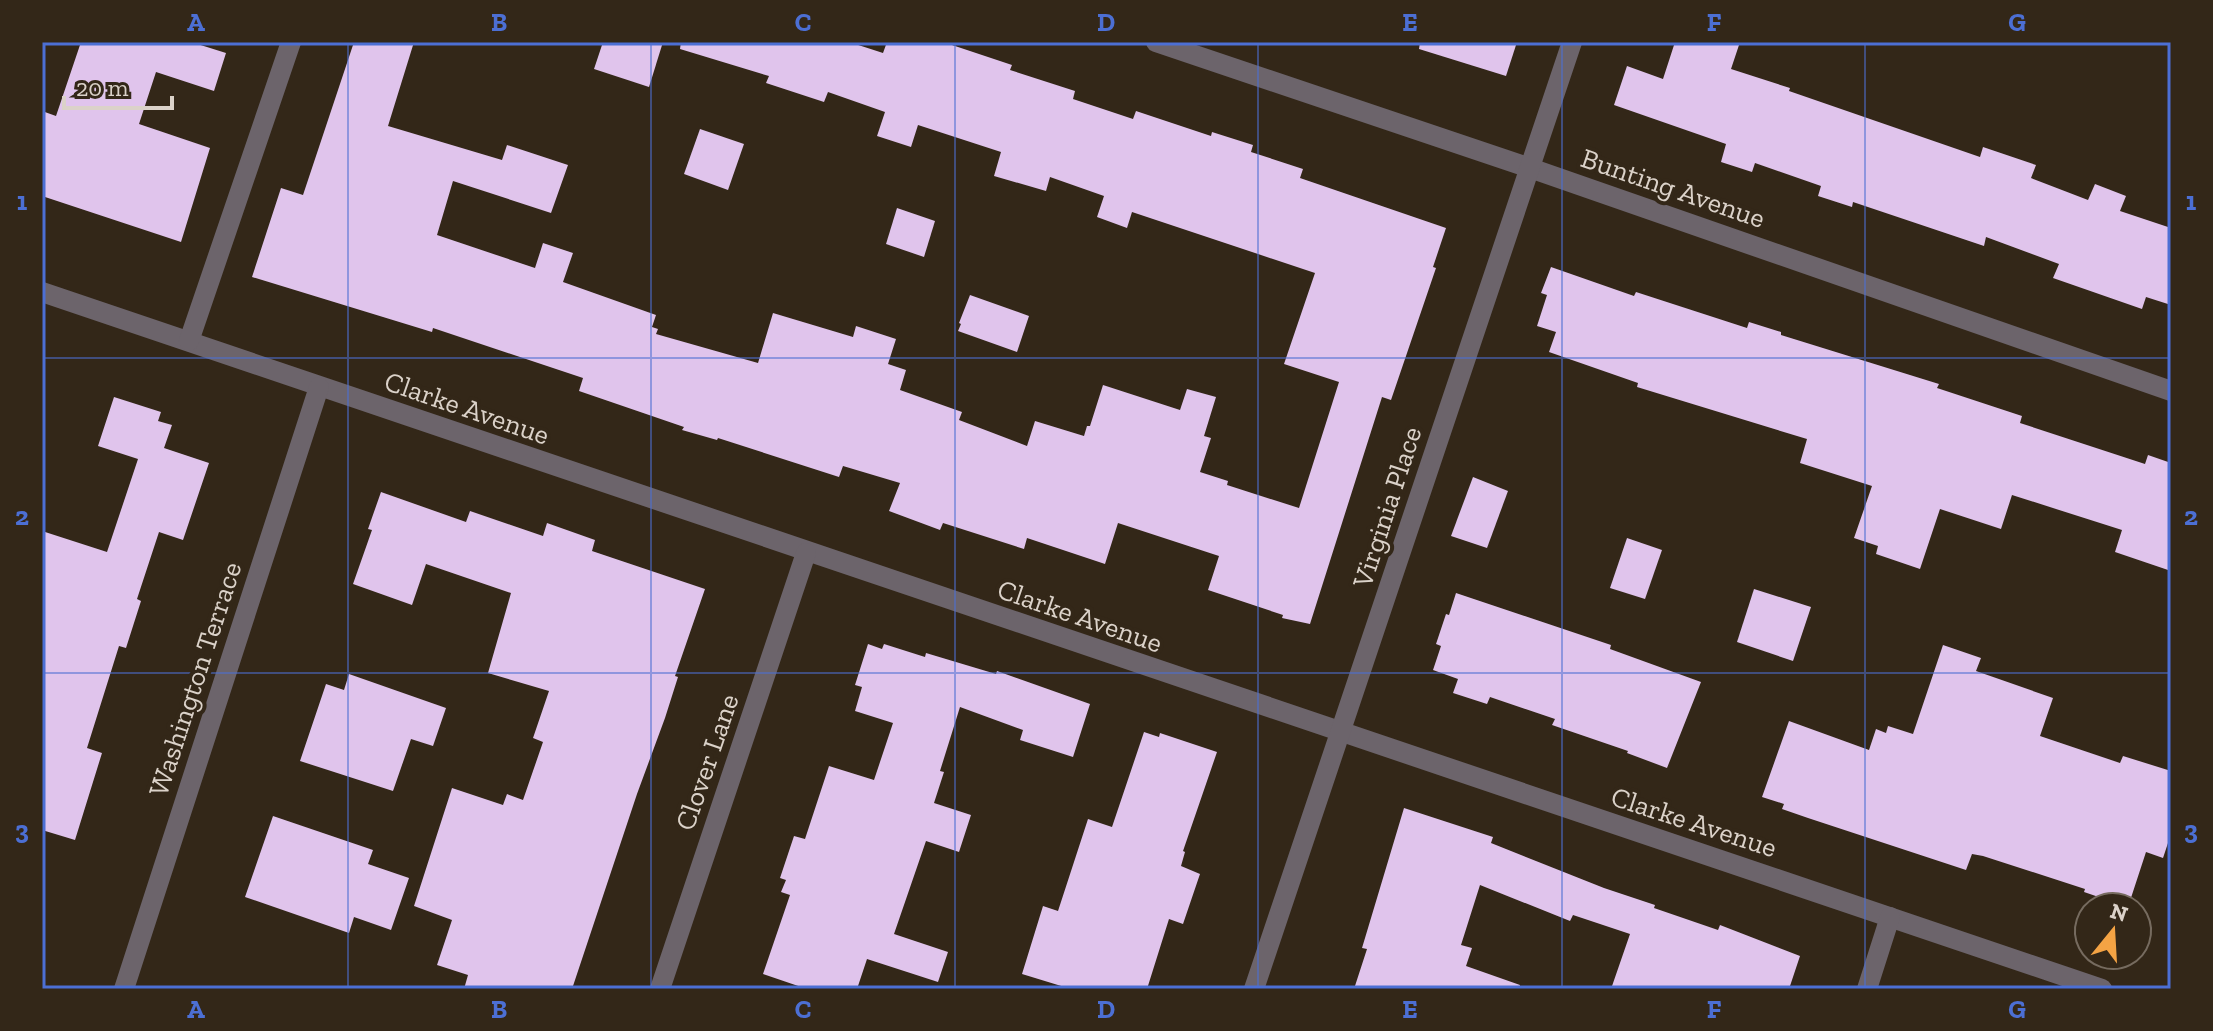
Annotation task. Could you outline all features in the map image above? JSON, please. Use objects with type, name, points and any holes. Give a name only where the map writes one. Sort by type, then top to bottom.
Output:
[{"type":"street","points":[[189,341],[291,42]]},
{"type":"street","name":"Bunting Avenue","points":[[1156,42],[1530,168],[2171,391]]},
{"type":"street","name":"Virginia Place","points":[[1254,989],[1572,42]]},
{"type":"street","name":"Clarke Avenue","points":[[42,292],[2102,989]]},
{"type":"street","name":"Washington Terrace","points":[[124,989],[319,387]]},
{"type":"street","name":"Clover Lane","points":[[660,989],[806,553]]},
{"type":"street","points":[[1867,989],[1890,917]]},
{"type":"building","points":[[81,42],[191,42],[226,53],[214,91],[156,72],[139,124],[210,148],[181,242],[42,196],[42,111],[56,116]]},
{"type":"building","points":[[354,42],[414,42],[388,126],[502,160],[507,145],[568,165],[551,213],[453,181],[437,235],[535,268],[543,243],[573,253],[563,282],[656,315],[652,327],[658,329],[656,334],[758,363],[773,313],[853,337],[856,326],[896,339],[888,364],[906,370],[900,390],[962,412],[959,420],[1027,446],[1035,421],[1084,436],[1103,385],[1180,410],[1187,389],[1216,397],[1204,436],[1211,438],[1200,472],[1228,481],[1227,485],[1299,508],[1339,382],[1284,364],[1315,273],[1132,212],[1127,228],[1097,217],[1104,196],[1050,177],[1046,191],[994,176],[1001,152],[918,125],[911,147],[877,136],[885,112],[828,92],[824,102],[766,83],[769,76],[680,49],[681,42],[849,42],[883,53],[887,42],[943,42],[1012,65],[1010,70],[1075,91],[1073,99],[1133,119],[1136,111],[1211,136],[1212,132],[1253,145],[1251,152],[1303,169],[1300,178],[1446,228],[1433,267],[1436,268],[1391,400],[1382,397],[1310,624],[1282,618],[1283,615],[1208,590],[1219,556],[1118,523],[1105,564],[1027,538],[1024,549],[943,523],[940,530],[889,511],[900,483],[843,466],[839,477],[718,438],[682,430],[684,427],[579,391],[583,378],[433,328],[432,332],[252,277],[281,188],[303,195]]},
{"type":"building","points":[[603,42],[663,42],[649,87],[594,69]]},
{"type":"building","points":[[1420,42],[1517,42],[1506,76],[1419,49]]},
{"type":"building","points":[[1675,42],[1740,42],[1731,69],[1980,157],[1983,147],[2036,165],[2031,178],[2088,200],[2095,184],[2126,196],[2120,211],[2171,228],[2171,305],[2146,297],[2142,309],[2053,278],[2059,264],[1986,237],[1984,246],[1853,202],[1852,207],[1818,196],[1821,186],[1755,163],[1752,172],[1721,162],[1726,144],[1614,105],[1627,66],[1663,79]]},
{"type":"building","points":[[700,129],[744,144],[728,190],[684,174]]},
{"type":"building","points":[[897,208],[935,221],[924,257],[886,244]]},
{"type":"building","points":[[1551,267],[1634,296],[1636,292],[1747,328],[1749,322],[1781,332],[1781,335],[1939,384],[1937,388],[2022,416],[2020,423],[2145,464],[2148,455],[2171,463],[2171,571],[2115,552],[2122,530],[2012,495],[2001,529],[1940,509],[1920,569],[1876,554],[1878,546],[1854,538],[1872,486],[1800,463],[1807,439],[1637,387],[1638,383],[1549,352],[1556,332],[1537,326],[1547,295],[1541,293]]},
{"type":"building","points":[[970,295],[1029,316],[1017,352],[958,331]]},
{"type":"building","points":[[114,397],[161,412],[158,421],[172,425],[164,448],[209,463],[183,540],[159,532],[137,599],[141,601],[126,648],[119,646],[87,748],[102,753],[75,840],[42,830],[42,531],[107,552],[138,459],[98,446]]},
{"type":"building","points":[[1473,477],[1508,491],[1487,548],[1451,536]]},
{"type":"building","points":[[381,492],[466,522],[470,511],[543,536],[547,523],[595,540],[592,551],[705,589],[675,676],[678,677],[665,718],[572,989],[464,989],[468,975],[437,965],[452,920],[414,906],[452,788],[503,805],[507,794],[523,800],[543,742],[533,738],[549,691],[488,673],[511,593],[426,564],[412,605],[353,584],[372,530],[368,529]]},
{"type":"building","points":[[1627,538],[1662,550],[1645,599],[1610,588]]},
{"type":"building","points":[[1754,589],[1811,607],[1793,661],[1737,642]]},
{"type":"building","points":[[1456,593],[1611,645],[1610,649],[1701,682],[1667,768],[1552,725],[1555,719],[1490,697],[1487,704],[1453,693],[1458,679],[1433,670],[1441,646],[1436,644]]},
{"type":"building","points":[[868,644],[882,649],[884,644],[996,674],[997,671],[1090,704],[1073,757],[1020,740],[1023,730],[960,707],[940,771],[944,772],[934,803],[971,815],[959,852],[926,841],[894,934],[948,952],[938,982],[867,959],[857,989],[807,989],[763,974],[790,895],[781,892],[786,880],[780,878],[794,836],[805,839],[829,766],[874,780],[893,723],[855,711],[862,687],[855,685]]},
{"type":"building","points":[[1943,645],[1981,658],[1976,671],[2053,698],[2040,736],[2120,763],[2123,756],[2171,771],[2171,834],[2163,858],[2146,852],[2133,891],[2084,891],[1972,854],[1966,870],[1782,809],[1784,804],[1762,797],[1789,721],[1869,750],[1876,729],[1886,733],[1888,726],[1913,734]]},
{"type":"building","points":[[349,674],[446,708],[433,746],[411,739],[393,791],[300,761],[326,684],[344,690]]},
{"type":"building","points":[[1144,732],[1159,737],[1160,733],[1217,752],[1183,851],[1181,866],[1200,874],[1183,924],[1169,919],[1147,989],[1071,989],[1022,974],[1043,906],[1058,911],[1088,819],[1112,827]]},
{"type":"building","points":[[1404,808],[1493,837],[1491,843],[1655,905],[1654,908],[1718,930],[1720,925],[1800,956],[1789,989],[1611,989],[1630,934],[1573,915],[1570,921],[1480,885],[1461,945],[1472,948],[1466,966],[1520,985],[1519,989],[1354,989],[1367,949],[1362,948]]},
{"type":"building","points":[[273,816],[373,850],[368,864],[409,878],[391,930],[354,917],[349,933],[245,897]]}]
